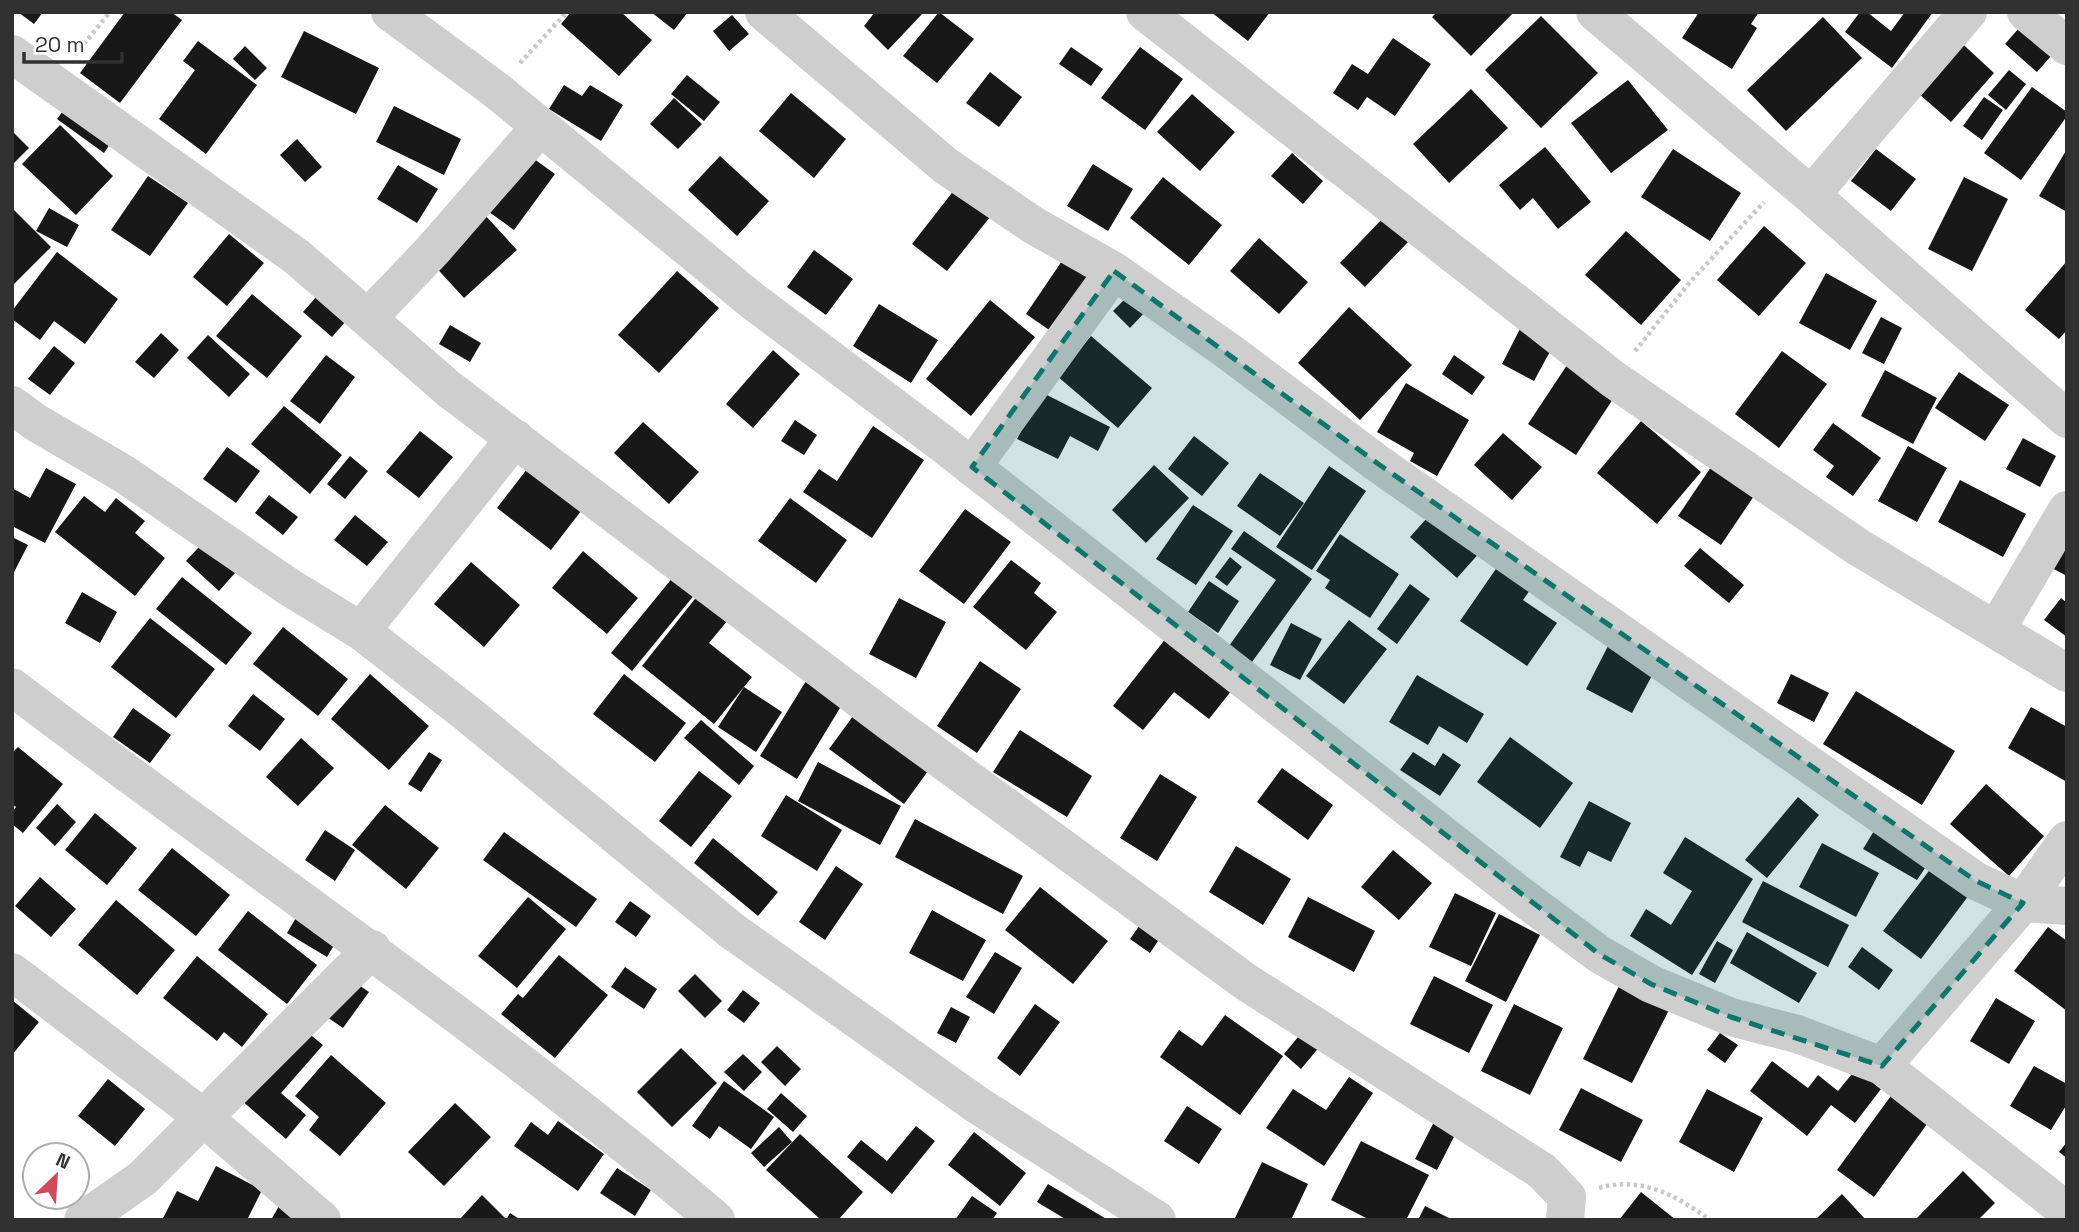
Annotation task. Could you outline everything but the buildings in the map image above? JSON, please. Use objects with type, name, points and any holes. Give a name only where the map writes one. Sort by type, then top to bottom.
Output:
[{"type":"street","points":[[390,12],[496,90],[754,302],[972,467],[1599,954],[1651,984],[1731,1017],[1797,1034],[1882,1066],[2067,1211]]},
{"type":"street","points":[[764,12],[946,166],[1032,225],[1114,271],[1228,351],[1377,463],[1965,873],[2023,903],[2067,906]]},
{"type":"street","points":[[1145,12],[1613,380],[1857,547],[2067,673]]},
{"type":"street","points":[[1595,12],[2067,419]]},
{"type":"street","points":[[1800,186],[1968,12]]},
{"type":"street","points":[[2026,12],[2067,46]]},
{"type":"street","points":[[12,54],[297,257],[450,390],[890,722],[1246,982],[1542,1171],[1566,1208]]},
{"type":"street","points":[[369,317],[432,251],[540,127]]},
{"type":"street","points":[[972,467],[1114,271]]},
{"type":"street","points":[[12,405],[35,422],[176,508],[289,587],[360,631],[469,715],[730,930],[966,1097],[1157,1220]]},
{"type":"street","points":[[360,631],[514,438]]},
{"type":"street","points":[[1996,630],[2067,510]]},
{"type":"street","points":[[12,687],[111,762],[372,949],[656,1169],[716,1220]]},
{"type":"street","points":[[1882,1066],[2023,903],[2067,840]]},
{"type":"street","points":[[83,1220],[143,1178],[372,949]]},
{"type":"street","points":[[12,972],[204,1118],[322,1220]]},
{"type":"path","points":[[53,83],[110,12]]},
{"type":"path","points":[[496,90],[567,12]]},
{"type":"path","points":[[1613,380],[1690,282],[1800,186]]},
{"type":"path","points":[[1566,1208],[1615,1183],[1661,1188],[1710,1220]]},
{"type":"highlighted area","points":[[1114,271],[1377,463],[1976,881],[2023,903],[1882,1066],[1731,1017],[1651,984],[1599,954],[972,467]]}]
